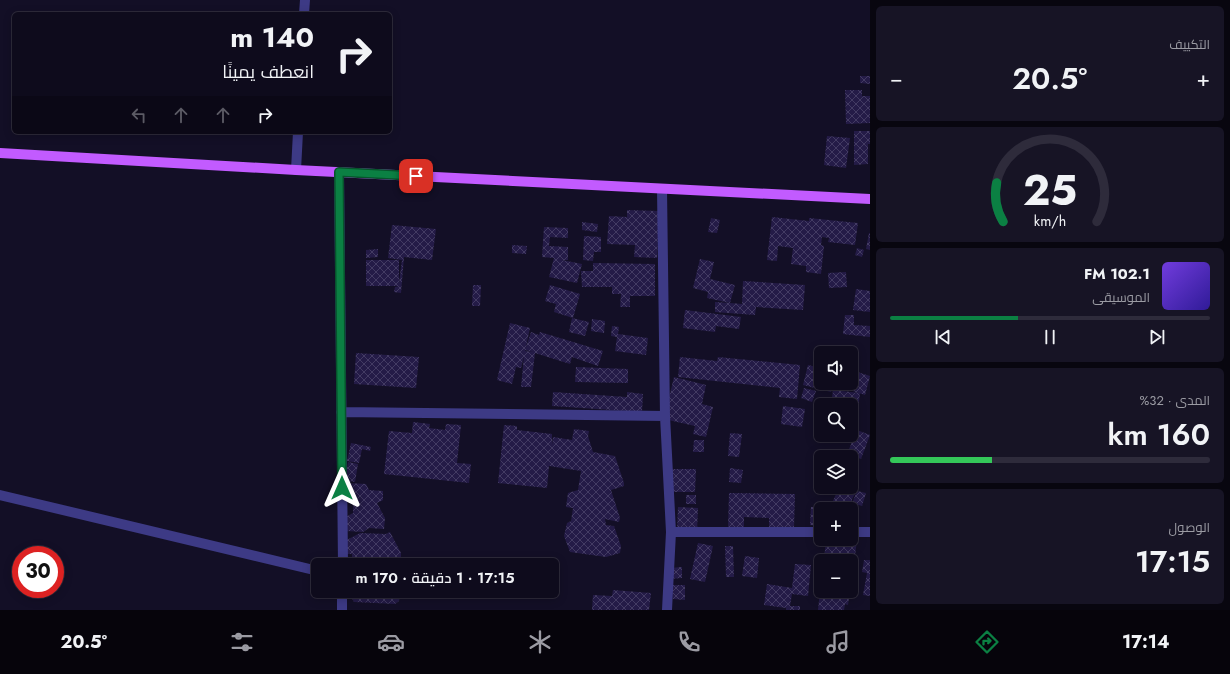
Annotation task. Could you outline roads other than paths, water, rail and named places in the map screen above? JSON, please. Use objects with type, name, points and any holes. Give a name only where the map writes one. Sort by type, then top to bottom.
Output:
[{"type":"main road","points":[[0,153],[296,170],[870,199]]},
{"type":"street","points":[[304,12],[305,0]]},
{"type":"street","points":[[296,170],[298,134]]},
{"type":"street","points":[[339,172],[342,558]]},
{"type":"street","points":[[662,189],[665,416],[671,532],[667,610]]},
{"type":"street","points":[[342,412],[665,416]]},
{"type":"street","points":[[0,495],[311,569]]},
{"type":"street","points":[[671,532],[814,532]]},
{"type":"street","points":[[858,532],[870,532]]},
{"type":"street","points":[[342,598],[342,610]]}]
